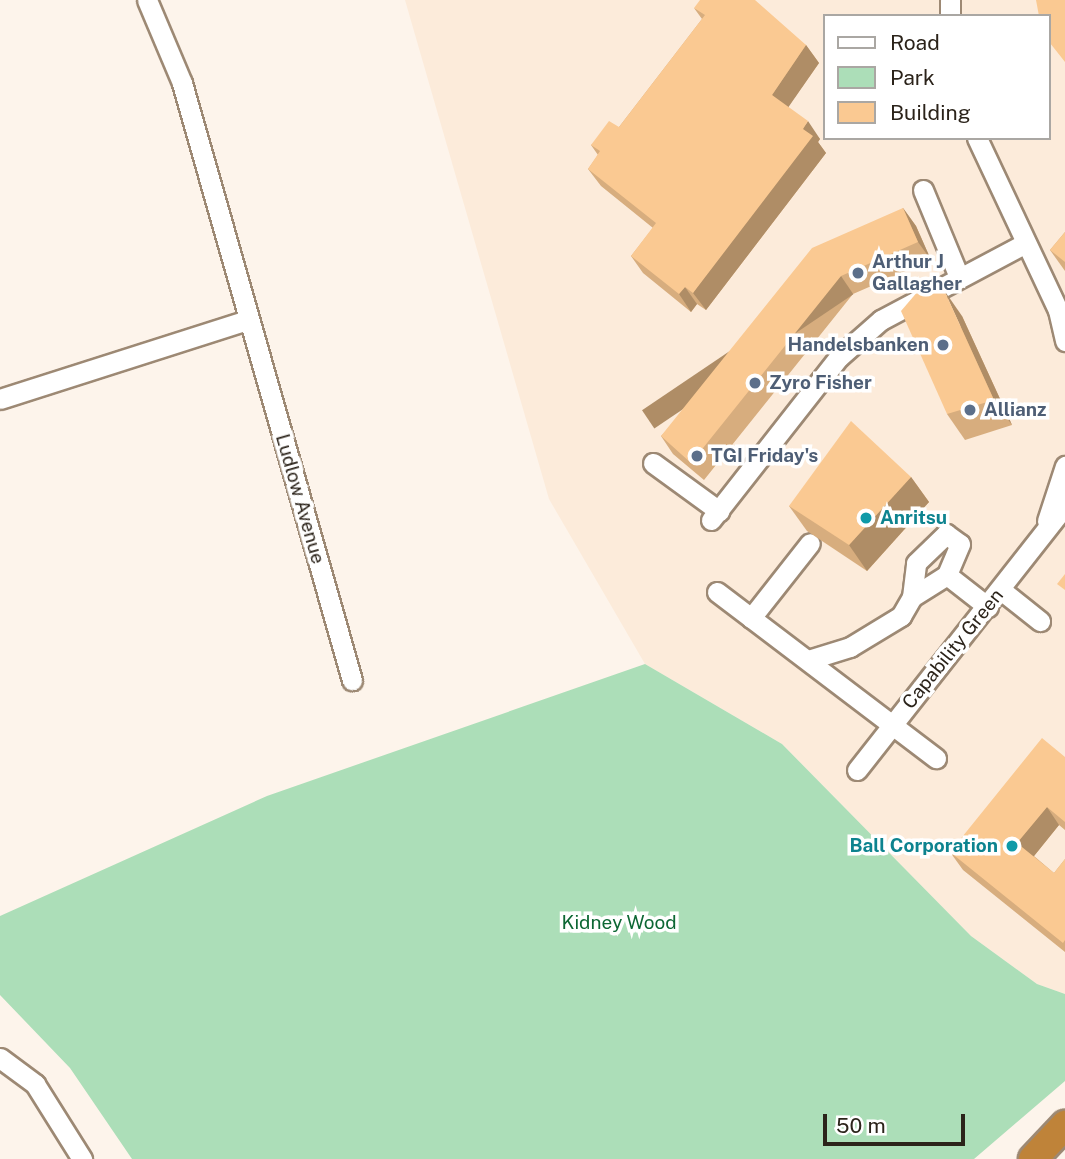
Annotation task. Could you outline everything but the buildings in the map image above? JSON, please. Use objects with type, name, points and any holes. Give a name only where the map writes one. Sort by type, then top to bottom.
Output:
[{"type":"highway","points":[[1034,1159],[1065,1125]]},
{"type":"highway","points":[[1034,1159],[1065,1135]]},
{"type":"street","name":"Ludlow Avenue","points":[[147,0],[182,83],[352,680]]},
{"type":"street","points":[[977,140],[1022,245],[1061,314],[1065,341]]},
{"type":"street","points":[[923,190],[959,277]]},
{"type":"street","points":[[653,463],[715,516],[839,357],[881,320],[1022,245]]},
{"type":"street","points":[[0,399],[248,320]]},
{"type":"street","points":[[1045,525],[1065,466]]},
{"type":"street","points":[[1045,525],[1065,506]]},
{"type":"street","name":"Capability Green","points":[[857,770],[988,607],[1045,525]]},
{"type":"street","points":[[808,660],[877,633],[912,597],[947,575],[960,544],[946,534],[916,563],[912,597]]},
{"type":"street","points":[[751,618],[810,543]]},
{"type":"street","points":[[947,575],[988,607]]},
{"type":"street","points":[[1001,590],[1041,621]]},
{"type":"street","points":[[717,592],[894,723],[936,758]]},
{"type":"street","points":[[0,1058],[35,1084],[82,1159]]},
{"type":"shaded area","points":[[405,0],[1065,0],[1065,994],[1037,984],[971,936],[782,744],[645,664],[549,499]]},
{"type":"green space","name":"Kidney Wood","points":[[645,664],[782,744],[971,936],[1037,984],[1065,994],[1065,1081],[974,1159],[132,1159],[70,1068],[0,995],[0,916],[267,796]]},
{"type":"place","name":"Arthur J Gallagher","points":[[858,273]]},
{"type":"place","name":"Handelsbanken","points":[[943,345]]},
{"type":"place","name":"Zyro Fisher","points":[[755,383]]},
{"type":"place","name":"Allianz","points":[[970,410]]},
{"type":"place","name":"TGI Friday's","points":[[697,456]]},
{"type":"place","name":"Anritsu","points":[[866,518]]},
{"type":"place","name":"Ball Corporation","points":[[1012,846]]}]
